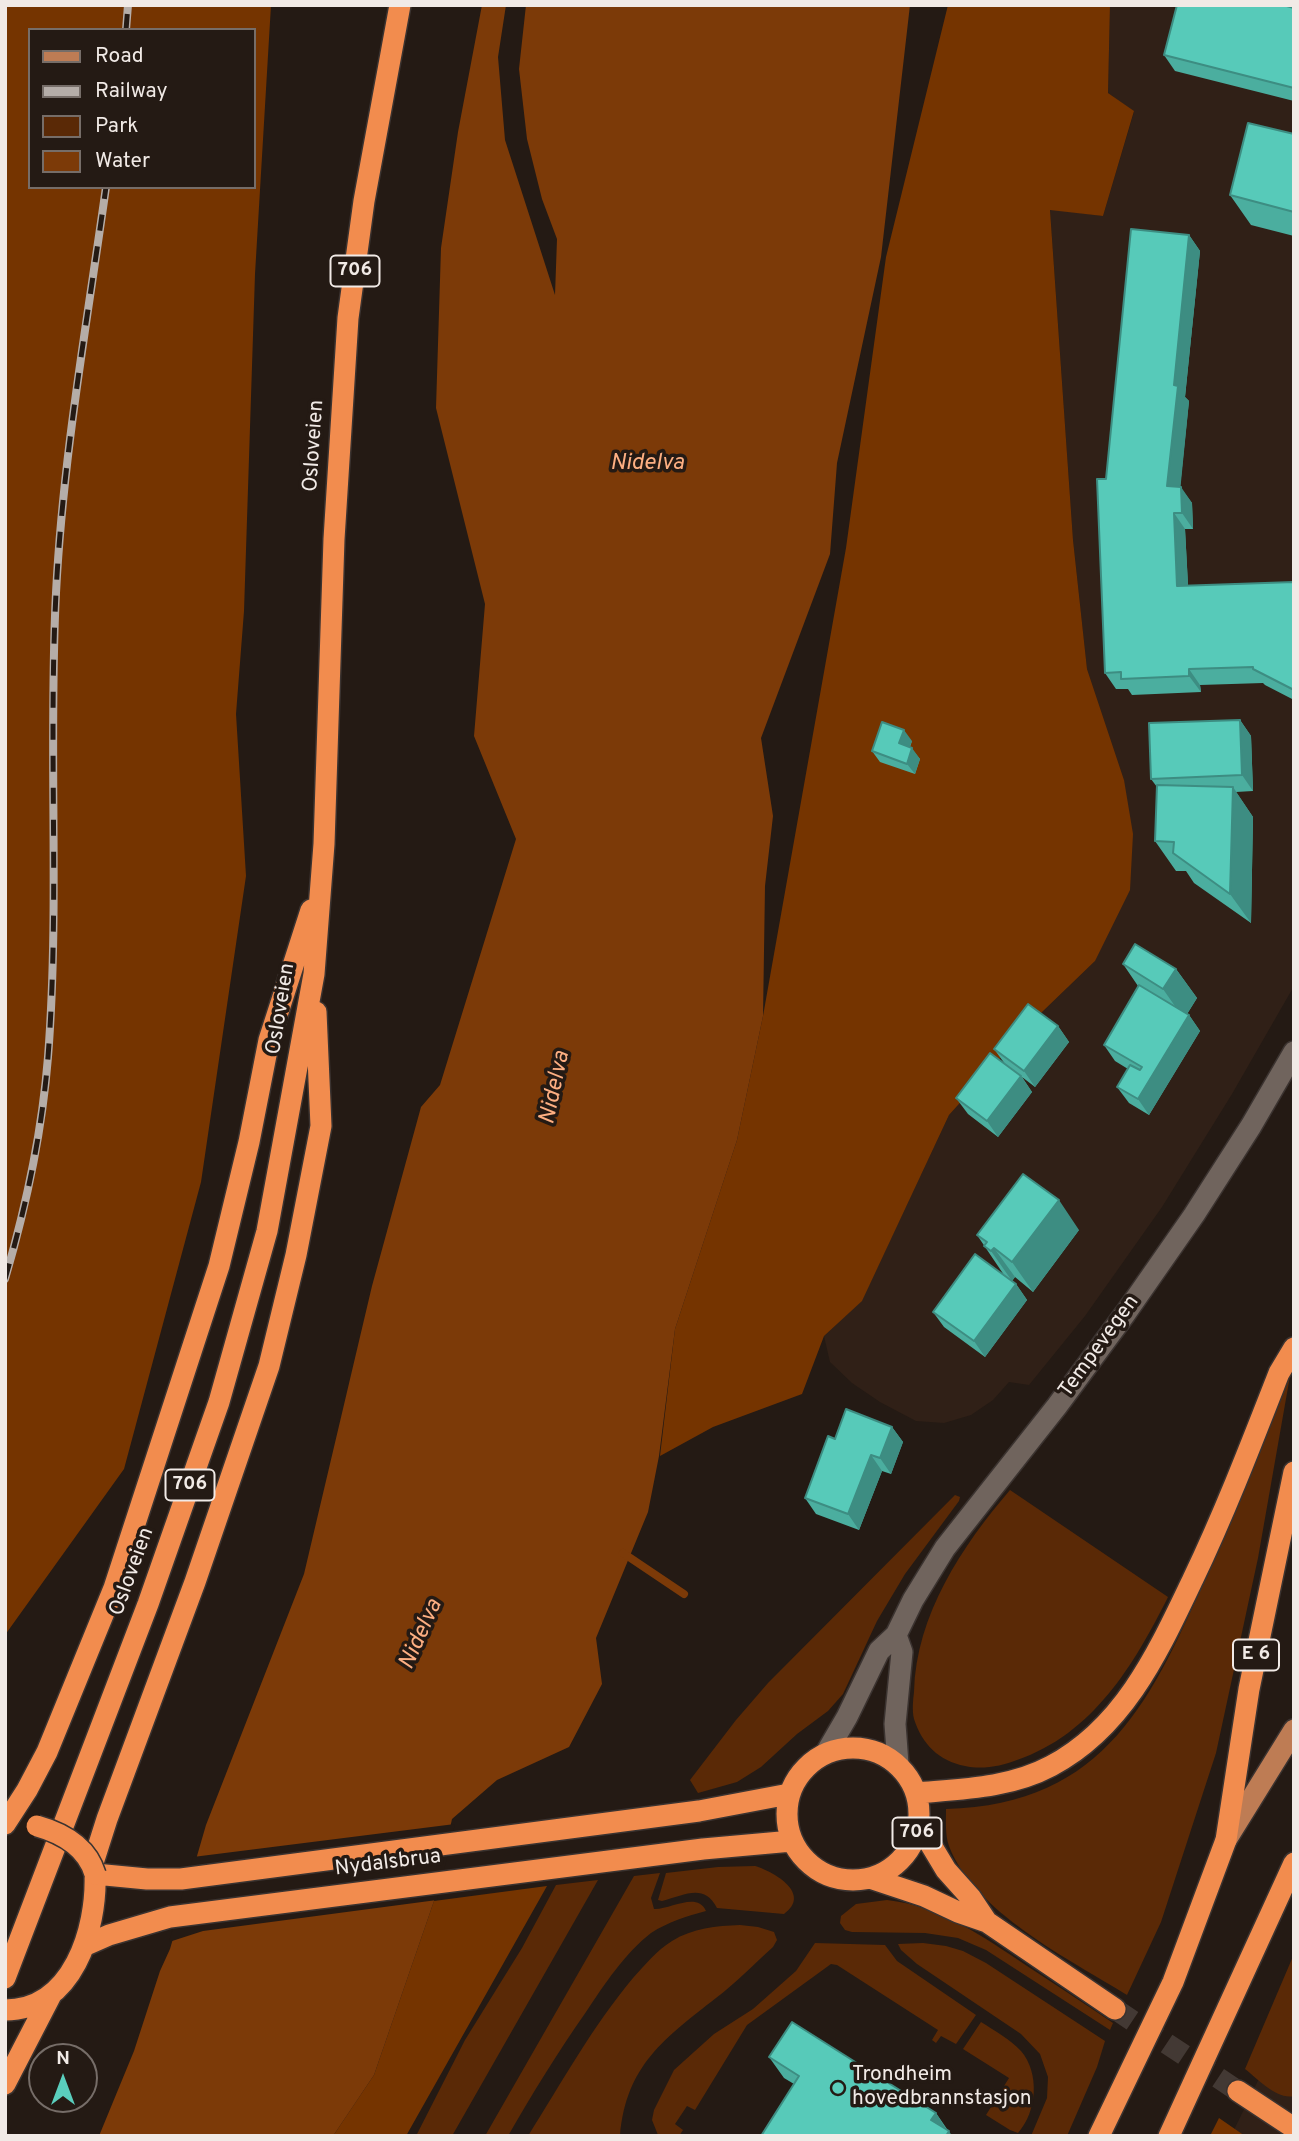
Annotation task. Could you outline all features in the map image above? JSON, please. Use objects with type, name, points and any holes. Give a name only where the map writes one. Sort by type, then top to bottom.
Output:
[{"type":"highway","name":"Osloveien","points":[[5,1978],[148,1604],[219,1402],[267,1231],[314,974],[329,737],[334,526],[348,318],[364,201],[400,5]]},
{"type":"highway","name":"706","points":[[5,1827],[47,1752],[114,1588],[219,1266],[249,1142],[269,1040],[321,878]]},
{"type":"highway","name":"706","points":[[5,2010],[30,2007],[51,1995],[66,1980],[84,1945],[94,1911],[94,1870],[107,1819],[195,1581],[269,1366],[296,1255],[321,1126],[314,974]]},
{"type":"highway","points":[[917,1793],[986,1787],[1050,1767],[1094,1737],[1114,1716],[1137,1686],[1164,1640],[1215,1534],[1279,1373],[1294,1348]]},
{"type":"highway","name":"E 6","points":[[1099,2136],[1173,1982],[1226,1840],[1249,1689],[1294,1472]]},
{"type":"highway","points":[[792,1841],[787,1810],[789,1794],[805,1767],[826,1753],[851,1747],[868,1749],[898,1764]]},
{"type":"highway","name":"706","points":[[870,1878],[897,1864],[915,1840],[919,1825],[917,1793],[898,1764]]},
{"type":"highway","name":"Nydalsbrua","points":[[94,1870],[147,1879],[181,1878],[699,1811],[789,1794]]},
{"type":"highway","name":"706","points":[[919,1825],[946,1870],[971,1898],[987,1922]]},
{"type":"highway","name":"706","points":[[5,1827],[37,1826],[64,1836],[82,1852],[94,1870]]},
{"type":"highway","name":"706","points":[[792,1841],[811,1866],[825,1874],[840,1879],[870,1878],[924,1896],[987,1922],[1115,2009]]},
{"type":"highway","name":"Nydalsbrua","points":[[84,1945],[170,1917],[703,1849],[792,1841]]},
{"type":"highway","points":[[1170,2136],[1294,1863]]},
{"type":"highway","name":"706","points":[[5,2084],[51,1995]]},
{"type":"highway","points":[[1238,2091],[1294,2128]]},
{"type":"main road","points":[[1226,1840],[1294,1730]]},
{"type":"street","name":"Tempevegen","points":[[826,1753],[879,1651],[896,1635],[913,1600],[945,1548],[1057,1406],[1125,1314],[1194,1215],[1294,1052]]},
{"type":"street","points":[[896,1635],[902,1652],[895,1724],[898,1764]]},
{"type":"shaded area","points":[[5,5],[271,5],[255,274],[244,611],[236,714],[246,876],[201,1182],[124,1469],[5,1635]]},
{"type":"shaded area","points":[[948,5],[1110,5],[1108,93],[1134,111],[1103,216],[1050,210],[1073,540],[1087,669],[1124,780],[1133,834],[1130,890],[1095,961],[1041,1013],[949,1115],[862,1301],[824,1336],[802,1394],[713,1427],[660,1456],[675,1329],[737,1140],[763,1016],[846,548],[886,257]]},
{"type":"shaded area","points":[[1110,5],[1294,5],[1294,986],[1232,1094],[1162,1207],[1085,1316],[1029,1385],[1009,1382],[993,1400],[971,1415],[944,1423],[916,1421],[852,1383],[830,1362],[824,1336],[862,1300],[949,1115],[1041,1013],[1095,961],[1124,780],[1087,669],[1073,540],[1050,209],[1103,216],[1134,112],[1108,93]]},
{"type":"shaded area","points":[[547,1886],[406,2136],[333,2136],[374,2075],[434,1901]]},
{"type":"shaded area","points":[[1294,2007],[1294,2136],[1231,2136]]},
{"type":"shaded area","points":[[1219,2118],[1245,2136],[1210,2136]]},
{"type":"green space","points":[[1290,1376],[1258,1558],[1216,1753],[1161,1922],[1127,1995],[1026,1932],[979,1892],[961,1870],[949,1846],[946,1809],[1001,1803],[1047,1788],[1085,1765],[1117,1735],[1144,1700],[1189,1615]]},
{"type":"green space","points":[[1010,1490],[1168,1597],[1125,1672],[1089,1715],[1044,1748],[1017,1760],[1005,1764],[972,1767],[956,1764],[940,1756],[927,1744],[917,1728],[913,1698],[917,1664],[923,1636],[945,1583],[975,1534]]},
{"type":"green space","points":[[955,1495],[960,1497],[959,1501],[905,1574],[877,1621],[843,1694],[828,1711],[797,1734],[761,1767],[737,1782],[698,1793],[690,1780],[736,1720],[768,1683]]},
{"type":"green space","points":[[755,1866],[772,1873],[788,1885],[794,1899],[792,1906],[784,1914],[717,1908],[712,1900],[700,1893],[658,1900],[666,1873]]},
{"type":"green space","points":[[660,1873],[651,1898],[654,1909],[696,1902],[706,1911],[657,1929],[632,1950],[565,2042],[508,2136],[485,2136],[634,1876]]},
{"type":"green space","points":[[598,1880],[452,2136],[416,2136],[465,2040],[522,1948],[556,1885]]},
{"type":"green space","points":[[887,1900],[925,1909],[961,1924],[1113,2023],[1110,2030],[986,1950],[958,1938],[925,1933],[852,1932],[845,1930],[840,1923],[841,1916],[856,1904]]},
{"type":"green space","points":[[740,1925],[774,1932],[777,1940],[738,1980],[680,2026],[651,2055],[630,2090],[620,2136],[528,2136],[604,2016],[651,1958],[667,1945],[696,1930]]},
{"type":"green space","points":[[815,1943],[885,1945],[897,1961],[976,2015],[956,2044],[941,2036],[936,2043],[932,2040],[938,2030],[837,1965],[831,1964],[747,2025],[695,2110],[687,2106],[675,2124],[683,2130],[679,2136],[658,2135],[652,2120],[654,2110],[674,2070],[714,2034],[753,2009],[796,1971]]},
{"type":"green space","points":[[923,1943],[963,1951],[986,1963],[1105,2041],[1097,2067],[1067,2136],[1031,2136],[1047,2098],[1048,2077],[1040,2054],[1021,2034],[917,1964],[898,1944]]},
{"type":"green space","points":[[1294,1954],[1294,2096],[1288,2096],[1268,2088],[1245,2069]]},
{"type":"green space","points":[[981,2022],[1017,2047],[1031,2070],[1034,2092],[1032,2104],[1018,2133],[986,2115],[1009,2078],[963,2049]]},
{"type":"water","name":"Nidelva","points":[[482,5],[506,5],[498,57],[505,140],[555,295],[557,239],[542,199],[527,139],[519,69],[526,5],[910,5],[881,257],[837,463],[830,554],[761,738],[773,816],[765,886],[763,1016],[737,1140],[675,1329],[659,1456],[648,1512],[596,1638],[602,1684],[569,1747],[497,1780],[452,1819],[434,1901],[374,2075],[333,2136],[99,2136],[134,2051],[160,1971],[170,1949],[206,1825],[304,1574],[372,1286],[421,1107],[440,1085],[516,839],[474,736],[485,604],[436,408],[441,248],[458,132]]},
{"type":"pier","points":[[455,1824],[437,1900],[203,1931],[169,1942],[193,1857]]},
{"type":"building","points":[[1177,5],[1283,5],[1294,8],[1294,88],[1164,55]]},
{"type":"building","points":[[1248,123],[1294,134],[1294,212],[1230,195]]},
{"type":"building","points":[[1131,229],[1189,235],[1174,385],[1178,386],[1167,486],[1181,487],[1182,513],[1174,513],[1177,586],[1294,582],[1294,690],[1253,667],[1189,669],[1189,676],[1121,679],[1121,672],[1105,673],[1097,479],[1106,479]]},
{"type":"building","points":[[1240,720],[1242,775],[1151,779],[1149,723]]},
{"type":"building","points":[[882,722],[904,730],[899,743],[912,748],[907,764],[872,751]]},
{"type":"building","points":[[1157,785],[1233,787],[1230,894],[1173,853],[1174,842],[1155,841]]},
{"type":"building","points":[[1135,944],[1176,969],[1163,989],[1123,964]]},
{"type":"building","points":[[1139,985],[1189,1015],[1138,1099],[1117,1087],[1130,1065],[1140,1070],[1142,1067],[1104,1045]]},
{"type":"building","points":[[1028,1004],[1058,1026],[1024,1071],[994,1049]]},
{"type":"building","points":[[990,1053],[1021,1076],[987,1121],[956,1098]]},
{"type":"building","points":[[1023,1174],[1059,1200],[1012,1262],[994,1248],[991,1251],[984,1246],[987,1242],[977,1235]]},
{"type":"building","points":[[975,1254],[1016,1284],[974,1341],[933,1312]]},
{"type":"building","points":[[846,1409],[892,1427],[880,1458],[871,1455],[848,1514],[805,1498],[828,1436],[835,1439]]},
{"type":"building","name":"Trondheim hovedbrannstasjon","points":[[792,2022],[936,2113],[931,2120],[949,2131],[946,2136],[761,2136],[799,2076],[769,2057]]},
{"type":"waterway","points":[[623,1553],[684,1594]]},
{"type":"tunnel","points":[[1115,2009],[1238,2091]]},
{"type":"railway","points":[[126,28],[128,5]]},
{"type":"railway","points":[[5,1279],[32,1170],[48,1057],[54,883],[54,651],[59,542],[76,390],[106,189]]},
{"type":"place","name":"Trondheim hovedbrannstasjon","points":[[838,2088]]}]
